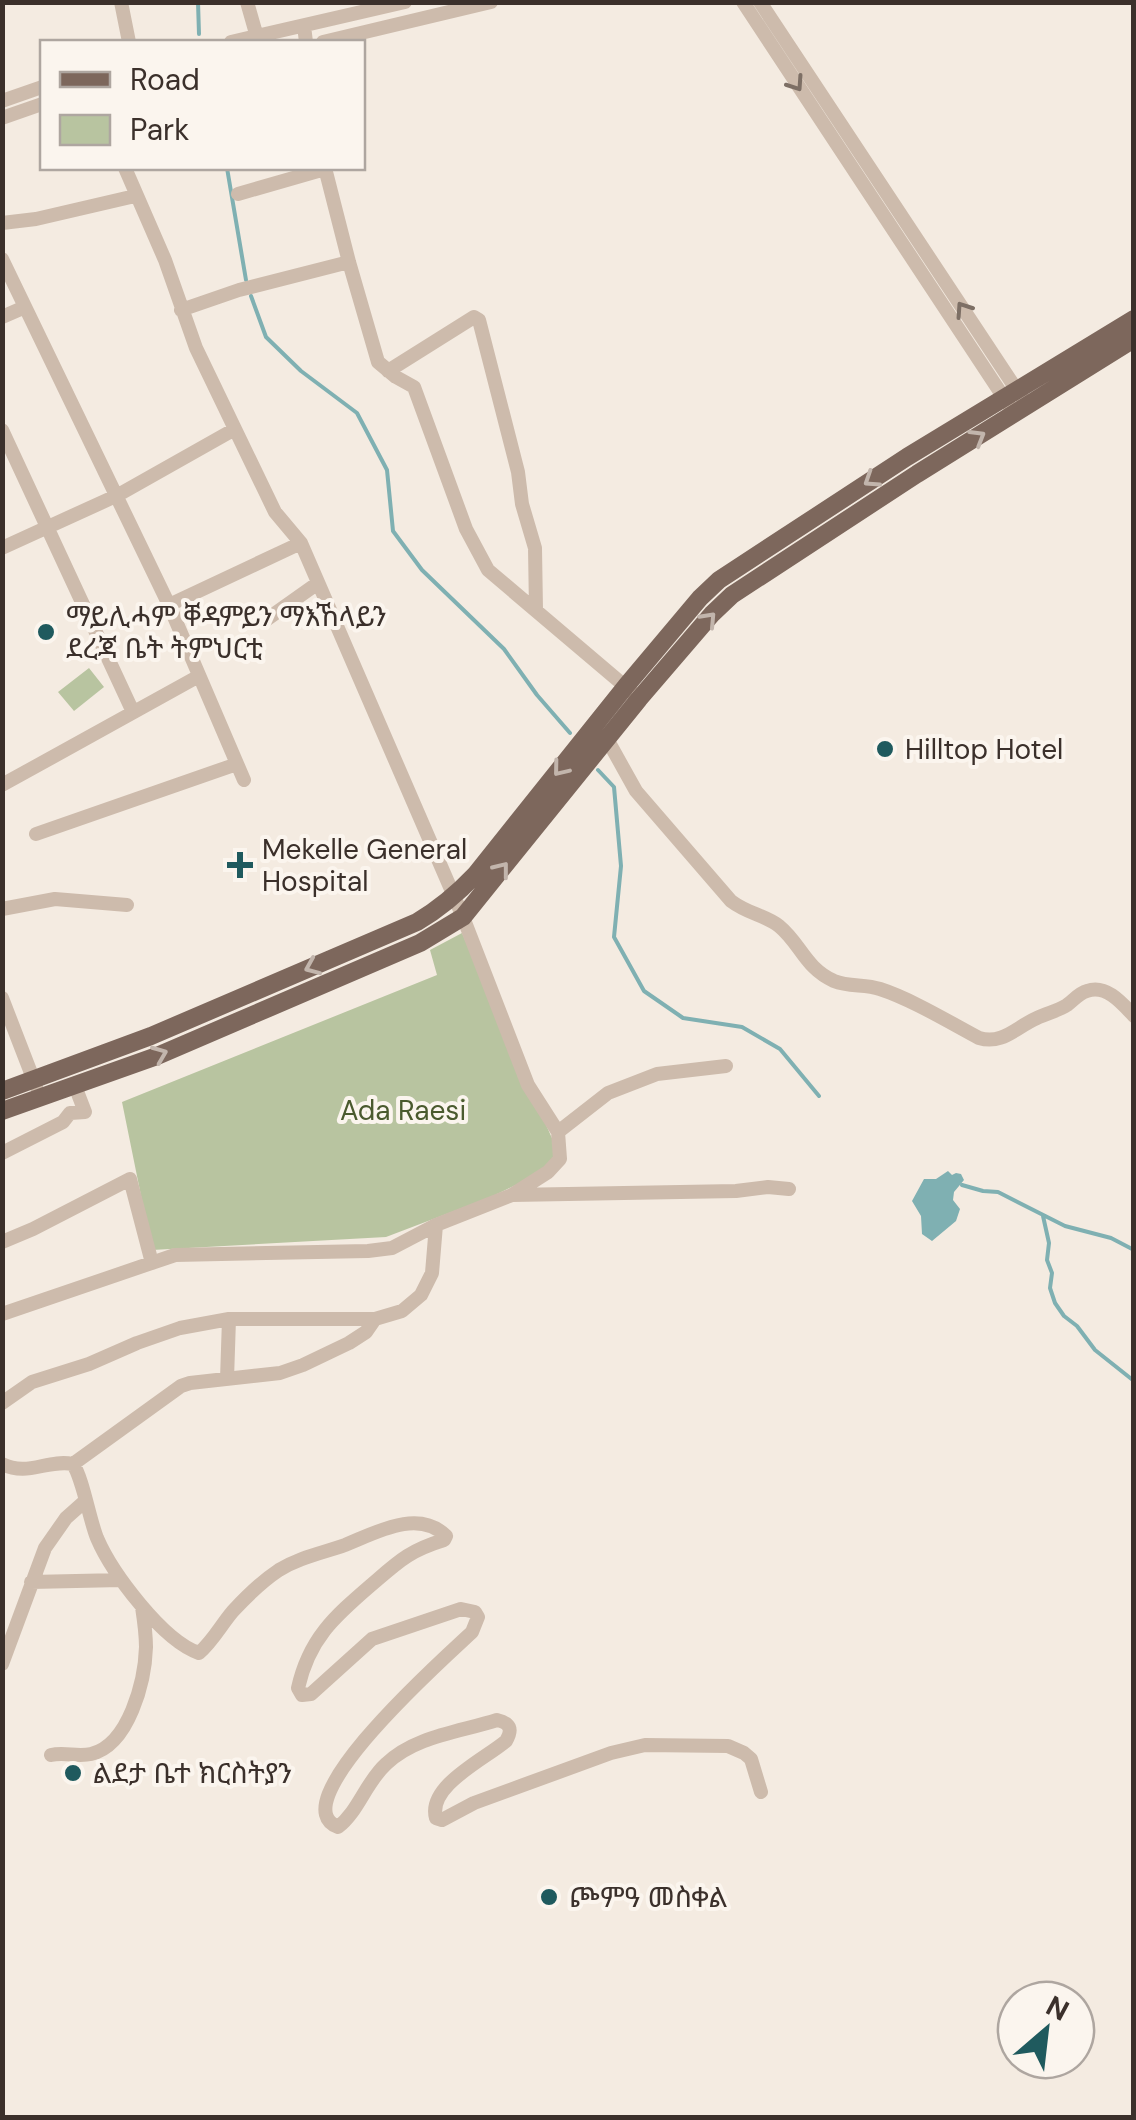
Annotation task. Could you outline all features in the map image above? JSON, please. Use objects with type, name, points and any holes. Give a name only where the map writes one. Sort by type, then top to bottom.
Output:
[{"type":"main road","points":[[633,693],[732,595],[917,474],[1134,319]]},
{"type":"main road","points":[[2,1091],[150,1036],[417,922],[454,898],[600,733],[700,598],[719,580],[907,457],[1134,339]]},
{"type":"main road","points":[[907,457],[917,474]]},
{"type":"main road","points":[[2,1111],[113,1073],[420,943],[463,917],[600,733]]},
{"type":"main road","points":[[106,1052],[113,1073]]},
{"type":"street","points":[[120,2],[129,40]]},
{"type":"street","points":[[247,2],[258,36]]},
{"type":"street","points":[[240,40],[304,26],[343,10],[405,2]]},
{"type":"street","points":[[332,40],[433,9],[492,2]]},
{"type":"street","points":[[743,2],[1016,403]]},
{"type":"street","points":[[760,2],[1016,403]]},
{"type":"street","points":[[343,10],[351,36]]},
{"type":"street","points":[[304,26],[306,40]]},
{"type":"street","points":[[2,101],[40,88]]},
{"type":"street","points":[[2,118],[40,105]]},
{"type":"street","points":[[2,1314],[175,1254],[392,1248],[436,1225],[512,1195],[548,1172],[560,1159],[558,1132],[528,1085],[463,917],[318,583],[300,543],[275,512],[196,348],[165,260],[125,170]]},
{"type":"street","points":[[238,194],[318,170]]},
{"type":"street","points":[[326,170],[378,362],[414,387],[480,559],[488,570],[633,693]]},
{"type":"street","points":[[2,223],[135,196]]},
{"type":"street","points":[[2,259],[169,604],[244,780]]},
{"type":"street","points":[[181,310],[239,290],[349,262]]},
{"type":"street","points":[[2,317],[25,307]]},
{"type":"street","points":[[388,372],[474,318],[479,320],[535,548],[536,610]]},
{"type":"street","points":[[2,430],[133,712]]},
{"type":"street","points":[[2,548],[118,495],[236,430]]},
{"type":"street","points":[[169,604],[300,543]]},
{"type":"street","points":[[263,622],[318,583]]},
{"type":"street","points":[[2,785],[199,676]]},
{"type":"street","points":[[600,733],[636,791],[732,901],[746,912],[772,920],[810,965],[838,983],[886,991],[990,1041],[1007,1037],[1094,989],[1109,993],[1134,1016]]},
{"type":"street","points":[[36,834],[237,764]]},
{"type":"street","points":[[2,909],[56,898],[127,905]]},
{"type":"street","points":[[2,998],[41,1098]]},
{"type":"street","points":[[558,1132],[608,1093],[657,1074],[726,1066]]},
{"type":"street","points":[[2,1153],[63,1122],[70,1113],[85,1112],[75,1086]]},
{"type":"street","points":[[2,1242],[130,1180],[152,1263]]},
{"type":"street","points":[[512,1195],[789,1189]]},
{"type":"street","points":[[2,1403],[32,1382],[180,1328],[229,1319],[375,1320],[402,1311],[421,1295],[432,1273],[436,1225]]},
{"type":"street","points":[[227,1380],[229,1319]]},
{"type":"street","points":[[72,1464],[180,1386],[280,1373],[350,1344],[375,1320]]},
{"type":"street","points":[[2,1464],[18,1471],[72,1464],[97,1539],[121,1580],[142,1607],[188,1650],[199,1654],[232,1612],[278,1570],[386,1528],[424,1524],[444,1533],[444,1540],[402,1557],[336,1614],[316,1640],[298,1688],[302,1695],[311,1694],[372,1639],[462,1609],[475,1612],[478,1617],[472,1632],[394,1704],[355,1751],[327,1802],[324,1812],[332,1826],[338,1827],[348,1820],[361,1795],[388,1762],[437,1735],[497,1720],[510,1727],[506,1741],[441,1792],[434,1808],[436,1818],[442,1820],[474,1803],[611,1753],[645,1745],[728,1746],[744,1752],[752,1759],[761,1792]]},
{"type":"street","points":[[2,1664],[46,1548],[66,1518],[84,1502]]},
{"type":"street","points":[[31,1582],[121,1580]]},
{"type":"street","points":[[51,1755],[91,1754],[106,1747],[126,1724],[134,1709],[145,1656],[142,1607]]},
{"type":"green space","points":[[89,668],[104,687],[74,711],[58,692]]},
{"type":"green space","name":"Ada Raesi","points":[[462,933],[558,1152],[548,1169],[491,1197],[386,1237],[152,1250],[122,1102],[437,975],[430,950]]},
{"type":"water","points":[[948,1171],[961,1174],[964,1180],[954,1192],[953,1200],[960,1209],[956,1221],[932,1241],[922,1234],[921,1216],[912,1201],[924,1179],[936,1179]]},
{"type":"waterway","points":[[198,2],[199,34]]},
{"type":"waterway","points":[[227,170],[246,280]]},
{"type":"waterway","points":[[251,296],[266,337],[301,371],[357,413],[387,470],[393,531],[422,570],[504,649],[570,733]]},
{"type":"waterway","points":[[598,770],[614,787],[621,866],[614,937],[644,991],[683,1018],[742,1027],[780,1049],[819,1096]]},
{"type":"waterway","points":[[962,1185],[998,1192],[1065,1226],[1111,1238],[1134,1250]]},
{"type":"waterway","points":[[1043,1216],[1055,1303],[1095,1350],[1134,1381]]},
{"type":"place","name":"ማይሊሓም ቐዳምይን ማእኸላይን ደረጃ ቤት ትምህርቲ","points":[[46,632]]},
{"type":"place","name":"Hilltop Hotel","points":[[885,749]]},
{"type":"place","name":"Mekelle General Hospital","points":[[240,865]]},
{"type":"place","name":"ልደታ ቤተ ክርስትያን","points":[[73,1773]]},
{"type":"place","name":"ጮምዓ መስቀል","points":[[549,1897]]}]
